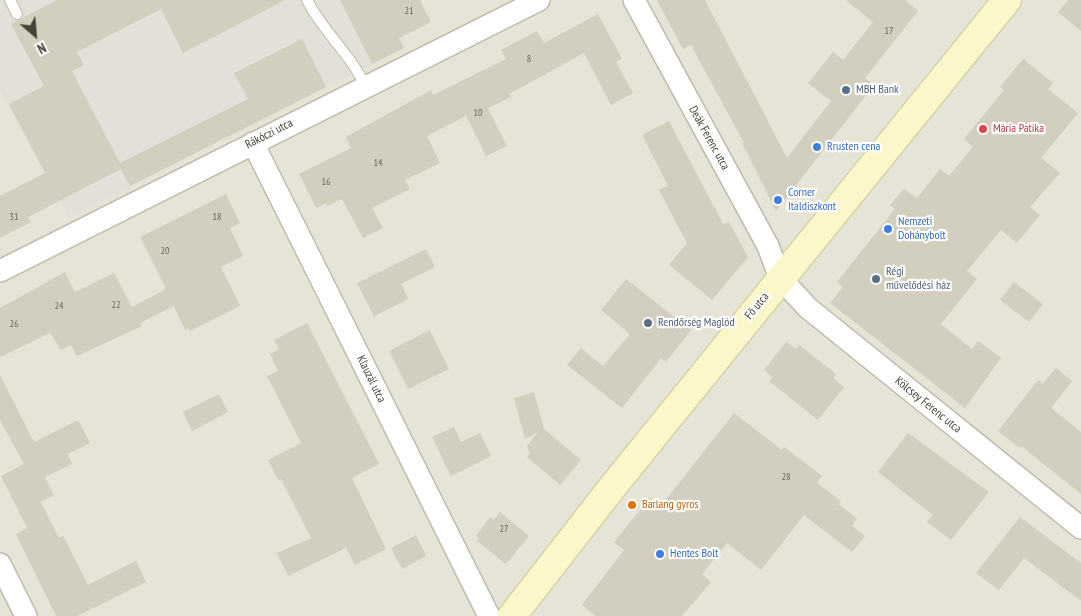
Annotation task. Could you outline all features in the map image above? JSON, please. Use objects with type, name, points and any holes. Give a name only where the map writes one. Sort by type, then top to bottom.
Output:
[{"type":"main road","name":"Fő utca","points":[[512,616],[780,278],[1007,0]]},
{"type":"street","name":"Rákóczi utca","points":[[0,271],[253,142],[539,0]]},
{"type":"street","name":"Deák Ferenc utca","points":[[634,0],[768,246],[780,278]]},
{"type":"street","name":"Klauzál utca","points":[[253,142],[488,616]]},
{"type":"street","name":"Kölcsey Ferenc utca","points":[[780,278],[808,308],[1081,528]]},
{"type":"street","points":[[0,564],[26,616]]},
{"type":"lane","points":[[10,0],[17,14]]},
{"type":"lane","points":[[307,0],[315,15],[358,71],[365,86]]},
{"type":"shaded area","points":[[0,0],[1081,0],[1081,616],[0,616]]},
{"type":"shaded area","points":[[0,0],[385,0],[407,46],[69,218],[0,90]]},
{"type":"building","points":[[57,0],[285,0],[183,53],[161,9],[77,52],[84,65],[72,71],[120,163],[248,99],[234,73],[302,39],[326,87],[130,186],[121,169],[28,217],[31,222],[0,238],[0,196],[45,173],[9,104],[44,86],[11,24]]},
{"type":"building","points":[[340,0],[420,0],[431,22],[399,38],[404,48],[372,64]]},
{"type":"building","points":[[657,0],[705,0],[787,158],[831,101],[808,83],[833,52],[843,60],[873,22],[846,0],[905,0],[918,11],[865,78],[874,85],[776,211],[742,143],[744,143],[691,45],[683,49]]},
{"type":"building","points":[[1068,0],[1081,0],[1081,31],[1058,12]]},
{"type":"building","points":[[598,14],[622,59],[616,62],[633,93],[611,105],[584,53],[509,94],[511,97],[488,108],[507,146],[486,156],[466,116],[427,136],[440,163],[405,180],[410,189],[372,208],[383,228],[363,238],[342,199],[328,206],[326,203],[316,208],[299,174],[351,148],[346,137],[431,90],[433,95],[506,59],[501,50],[537,31],[544,43]]},
{"type":"building","points":[[1023,59],[1053,83],[1048,89],[1078,113],[1041,158],[1060,173],[1030,207],[1040,215],[1017,243],[1001,230],[967,271],[977,279],[941,324],[972,349],[978,341],[1001,358],[965,408],[830,303],[843,287],[837,282],[895,209],[890,205],[904,189],[917,198],[940,169],[949,176],[973,147],[964,139],[1004,90],[1000,87]]},
{"type":"building","points":[[669,121],[723,224],[729,222],[748,257],[712,300],[669,265],[687,243],[659,190],[668,186],[642,135]]},
{"type":"building","points":[[226,194],[240,223],[230,228],[243,256],[221,267],[240,306],[190,331],[188,328],[185,330],[174,306],[140,323],[142,326],[77,356],[71,345],[61,350],[50,333],[0,357],[0,308],[65,272],[75,292],[114,273],[132,307],[166,289],[140,237]]},
{"type":"building","points":[[426,249],[435,267],[401,284],[408,299],[374,316],[357,283]]},
{"type":"building","points":[[626,279],[691,330],[666,362],[661,358],[622,408],[567,365],[581,348],[603,366],[630,334],[601,310]]},
{"type":"building","points":[[1014,282],[1043,304],[1029,322],[1000,300]]},
{"type":"building","points":[[307,323],[379,464],[352,478],[386,549],[355,565],[346,548],[288,576],[277,553],[311,538],[281,479],[278,480],[268,460],[301,443],[267,376],[278,371],[270,354],[279,349],[274,340]]},
{"type":"building","points":[[430,330],[449,369],[408,389],[389,351]]},
{"type":"building","points":[[786,342],[796,349],[799,345],[836,374],[833,378],[844,387],[818,420],[769,381],[773,377],[764,370]]},
{"type":"building","points":[[1056,368],[1072,381],[1051,408],[1081,432],[1081,494],[1021,446],[1020,448],[998,431],[1038,380],[1043,384]]},
{"type":"building","points":[[0,375],[34,442],[78,420],[90,443],[68,454],[72,464],[45,477],[54,495],[41,502],[59,538],[63,536],[88,585],[136,561],[146,582],[77,616],[56,616],[16,534],[27,528],[1,476],[24,464],[0,420]]},
{"type":"building","points":[[534,392],[544,429],[581,460],[560,485],[527,457],[530,454],[527,446],[538,432],[525,439],[514,398]]},
{"type":"building","points":[[219,394],[228,412],[192,431],[183,412]]},
{"type":"building","points":[[734,413],[782,450],[784,447],[822,476],[817,483],[841,501],[838,504],[857,519],[852,526],[865,536],[852,552],[804,515],[761,570],[727,543],[702,574],[711,582],[682,616],[596,616],[582,605],[624,550],[614,542],[650,498],[661,506]]},
{"type":"building","points":[[454,427],[461,442],[480,433],[491,456],[451,476],[432,437]]},
{"type":"building","points":[[908,433],[989,492],[951,540],[927,522],[933,515],[878,472]]},
{"type":"building","points":[[500,512],[529,536],[506,564],[477,541],[479,538],[476,536],[490,517],[494,520]]},
{"type":"building","points":[[1020,517],[1081,563],[1081,601],[1024,558],[999,590],[976,573]]},
{"type":"building","points":[[416,535],[426,556],[402,569],[391,548]]},
{"type":"place","name":"MBH Bank","points":[[846,90]]},
{"type":"place","name":"Mária Patika","points":[[983,129]]},
{"type":"place","name":"Rrusten cena","points":[[817,147]]},
{"type":"place","name":"Corner Italdiszkont","points":[[778,200]]},
{"type":"place","name":"Nemzeti Dohánybolt","points":[[888,229]]},
{"type":"place","name":"Régi művelődési ház","points":[[876,279]]},
{"type":"place","name":"Rendőrség Maglód","points":[[648,323]]},
{"type":"place","name":"Barlang gyros","points":[[632,505]]},
{"type":"place","name":"Hentes Bolt","points":[[660,554]]}]
